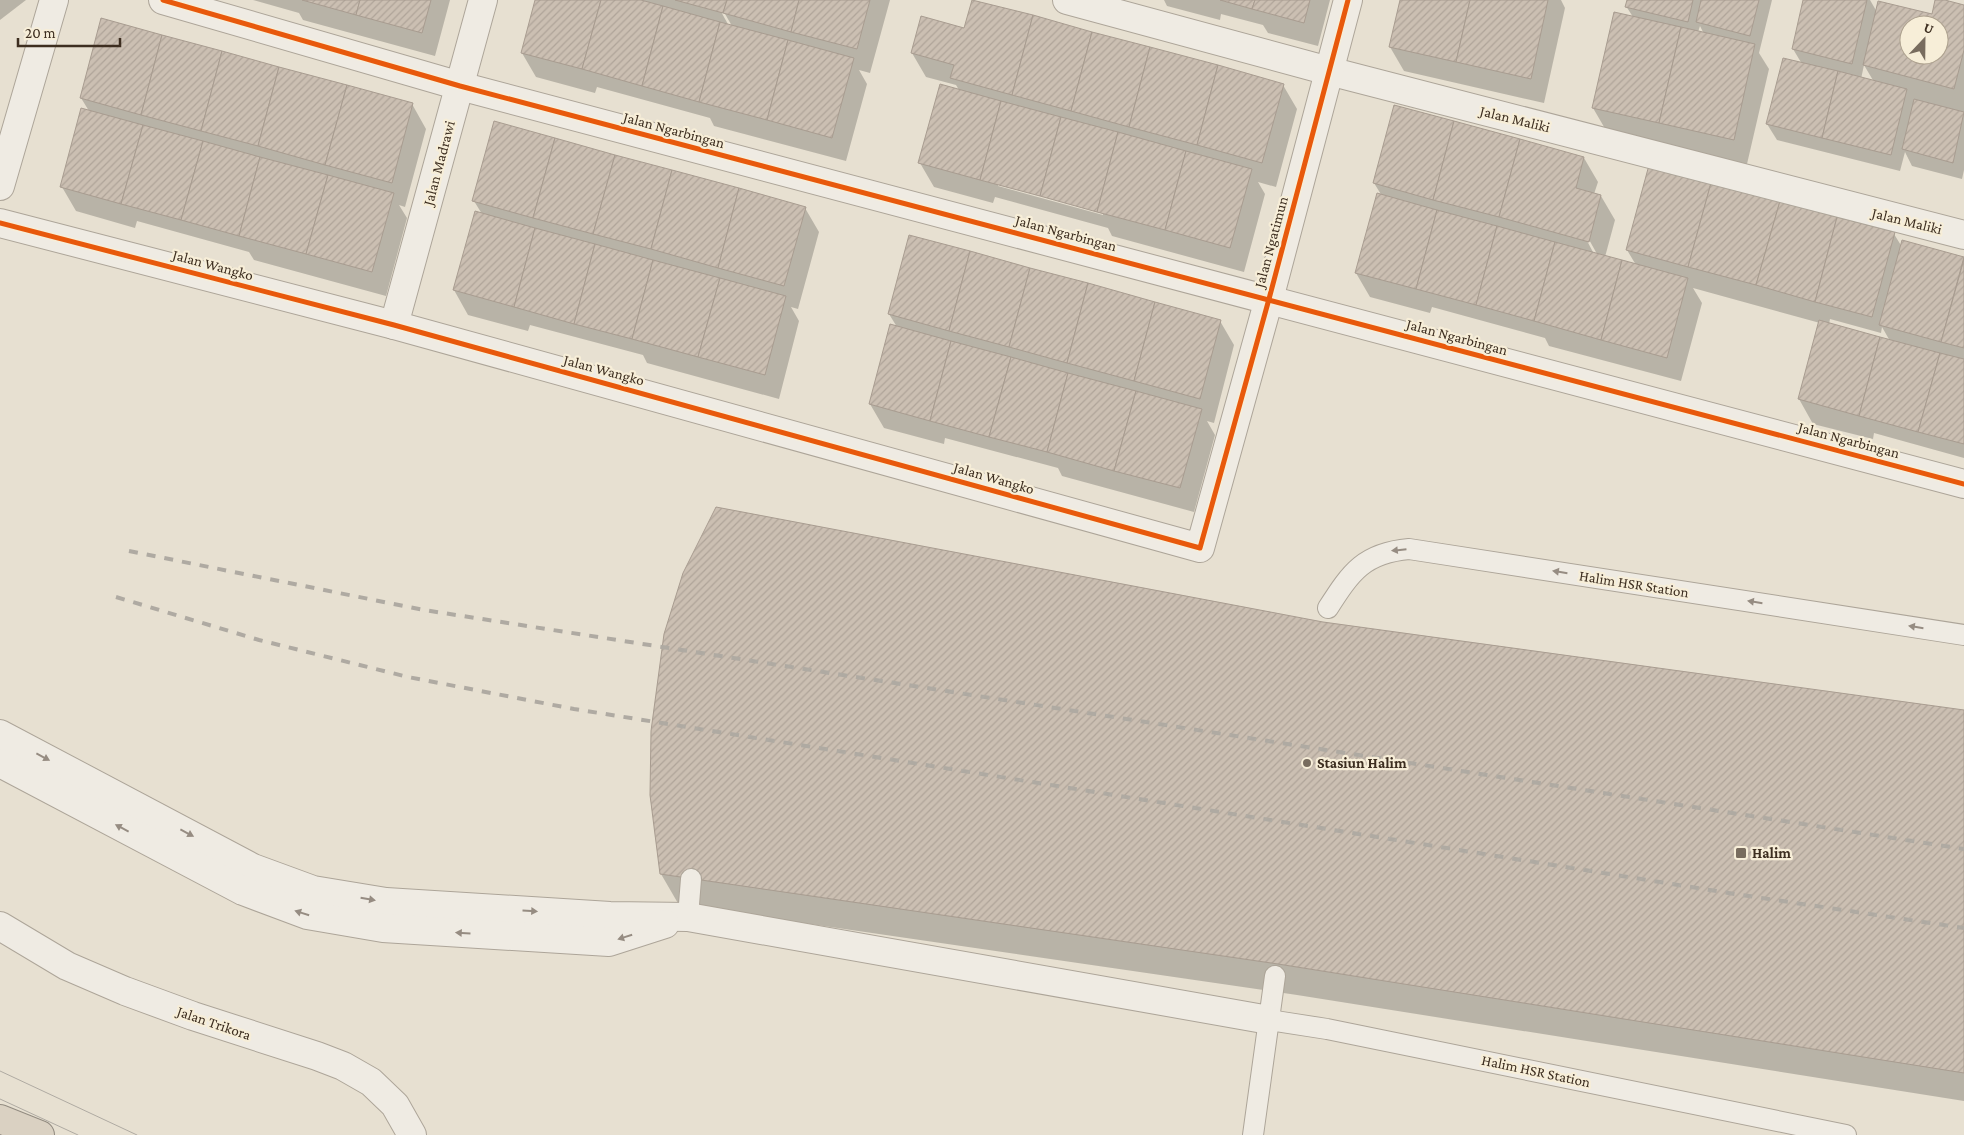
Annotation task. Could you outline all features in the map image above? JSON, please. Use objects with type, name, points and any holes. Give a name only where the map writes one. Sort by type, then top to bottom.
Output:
[{"type":"highway","points":[[0,1119],[40,1135]]},
{"type":"street","points":[[0,186],[54,0]]},
{"type":"street","name":"Jalan Ngarbingan","points":[[163,0],[460,86],[1964,484]]},
{"type":"street","name":"Jalan Madrawi","points":[[394,325],[483,0]]},
{"type":"street","name":"Jalan Maliki","points":[[1067,0],[1329,71],[1964,235]]},
{"type":"street","name":"Jalan Ngatimun","points":[[1200,548],[1269,300],[1348,0]]},
{"type":"street","name":"Jalan Wangko","points":[[0,223],[394,325],[1200,548]]},
{"type":"street","points":[[0,734],[248,880]]},
{"type":"street","points":[[0,763],[248,880],[386,902],[610,916],[688,917],[1269,1020]]},
{"type":"street","name":"Jalan Trikora","points":[[0,926],[67,966],[125,991],[193,1016],[343,1066],[371,1082],[395,1105],[412,1135]]},
{"type":"lane","name":"Halim HSR Station","points":[[1328,608],[1344,582],[1374,556],[1410,549],[1964,634]]},
{"type":"lane","points":[[688,917],[691,879]]},
{"type":"lane","points":[[1253,1135],[1276,976]]},
{"type":"lane","name":"Halim HSR Station","points":[[1269,1020],[1326,1029],[1846,1135]]},
{"type":"building","points":[[302,0],[360,0],[356,15]]},
{"type":"building","points":[[360,0],[431,0],[422,33],[356,15]]},
{"type":"building","points":[[535,0],[601,0],[582,69],[521,53]]},
{"type":"building","points":[[601,0],[641,0],[663,6],[642,86],[582,69]]},
{"type":"building","points":[[675,0],[727,0],[723,13]]},
{"type":"building","points":[[727,0],[799,0],[791,32],[723,13]]},
{"type":"building","points":[[799,0],[870,0],[857,49],[791,32]]},
{"type":"building","points":[[972,0],[1033,15],[1012,95],[950,78],[954,65],[911,53],[921,16],[964,28]]},
{"type":"building","points":[[1220,0],[1255,0],[1252,9]]},
{"type":"building","points":[[1255,0],[1310,0],[1304,23],[1252,9]]},
{"type":"building","points":[[1400,0],[1470,0],[1456,62],[1389,47]]},
{"type":"building","points":[[1470,0],[1548,0],[1531,79],[1456,62]]},
{"type":"building","points":[[1627,0],[1693,0],[1688,22],[1625,7]]},
{"type":"building","points":[[1701,0],[1759,0],[1750,36],[1696,22]]},
{"type":"building","points":[[1803,0],[1867,0],[1852,64],[1792,49]]},
{"type":"building","points":[[1935,0],[1945,0],[1964,5],[1964,50],[1954,89],[1863,65],[1878,1],[1932,14]]},
{"type":"building","points":[[663,6],[720,22],[699,102],[642,86]]},
{"type":"building","points":[[1614,12],[1681,27],[1659,123],[1592,108]]},
{"type":"building","points":[[1033,15],[1092,32],[1071,111],[1012,95]]},
{"type":"building","points":[[101,18],[162,35],[141,115],[80,98]]},
{"type":"building","points":[[720,22],[788,40],[767,120],[699,102]]},
{"type":"building","points":[[1681,27],[1755,44],[1734,140],[1659,123]]},
{"type":"building","points":[[1092,32],[1150,47],[1129,127],[1071,111]]},
{"type":"building","points":[[162,35],[222,51],[201,131],[141,115]]},
{"type":"building","points":[[788,40],[854,58],[832,138],[767,120]]},
{"type":"building","points":[[1150,47],[1218,65],[1197,145],[1129,127]]},
{"type":"building","points":[[222,51],[279,67],[258,146],[201,131]]},
{"type":"building","points":[[1783,58],[1838,71],[1822,138],[1766,124]]},
{"type":"building","points":[[1218,65],[1284,84],[1262,163],[1197,145]]},
{"type":"building","points":[[279,67],[347,85],[325,165],[258,146]]},
{"type":"building","points":[[1838,71],[1907,89],[1891,155],[1822,138]]},
{"type":"building","points":[[940,84],[1001,101],[980,180],[918,163]]},
{"type":"building","points":[[347,85],[413,103],[392,183],[325,165]]},
{"type":"building","points":[[1914,99],[1964,112],[1953,163],[1902,149]]},
{"type":"building","points":[[1001,101],[1061,117],[1040,196],[980,180]]},
{"type":"building","points":[[1394,105],[1454,121],[1433,200],[1373,183]]},
{"type":"building","points":[[81,108],[143,125],[121,204],[60,187]]},
{"type":"building","points":[[1061,117],[1118,132],[1097,212],[1040,196]]},
{"type":"building","points":[[494,121],[555,138],[533,218],[472,201]]},
{"type":"building","points":[[1454,121],[1520,139],[1499,217],[1433,200]]},
{"type":"building","points":[[143,125],[203,141],[181,220],[121,204]]},
{"type":"building","points":[[1118,132],[1186,151],[1165,230],[1097,212]]},
{"type":"building","points":[[555,138],[615,155],[593,234],[533,218]]},
{"type":"building","points":[[1520,139],[1584,157],[1576,188],[1601,195],[1589,242],[1499,217]]},
{"type":"building","points":[[203,141],[260,157],[239,236],[181,220]]},
{"type":"building","points":[[1186,151],[1252,169],[1230,248],[1165,230]]},
{"type":"building","points":[[615,155],[672,170],[651,249],[593,234]]},
{"type":"building","points":[[260,157],[328,175],[306,254],[239,236]]},
{"type":"building","points":[[1649,165],[1711,183],[1688,267],[1626,250]]},
{"type":"building","points":[[672,170],[739,188],[718,268],[651,249]]},
{"type":"building","points":[[328,175],[394,193],[372,272],[306,254]]},
{"type":"building","points":[[1711,183],[1780,201],[1756,285],[1688,267]]},
{"type":"building","points":[[739,188],[806,207],[784,286],[718,268]]},
{"type":"building","points":[[1377,193],[1437,210],[1416,289],[1355,273]]},
{"type":"building","points":[[1780,201],[1837,217],[1815,302],[1756,285]]},
{"type":"building","points":[[1437,210],[1497,226],[1476,305],[1416,289]]},
{"type":"building","points":[[475,211],[535,228],[514,307],[453,290]]},
{"type":"building","points":[[1837,217],[1895,232],[1872,317],[1815,302]]},
{"type":"building","points":[[1497,226],[1555,242],[1534,321],[1476,305]]},
{"type":"building","points":[[535,228],[595,244],[574,324],[514,307]]},
{"type":"building","points":[[909,235],[970,251],[949,331],[888,314]]},
{"type":"building","points":[[1902,240],[1964,257],[1941,342],[1879,325]]},
{"type":"building","points":[[1555,242],[1622,260],[1601,340],[1534,321]]},
{"type":"building","points":[[595,244],[653,260],[632,339],[574,324]]},
{"type":"building","points":[[970,251],[1030,268],[1009,347],[949,331]]},
{"type":"building","points":[[1964,259],[1964,348],[1941,342]]},
{"type":"building","points":[[653,260],[720,278],[698,357],[632,339]]},
{"type":"building","points":[[1622,260],[1688,278],[1667,358],[1601,340]]},
{"type":"building","points":[[1030,268],[1088,283],[1067,363],[1009,347]]},
{"type":"building","points":[[720,278],[786,296],[765,375],[698,357]]},
{"type":"building","points":[[1088,283],[1155,302],[1134,381],[1067,363]]},
{"type":"building","points":[[1155,302],[1221,320],[1200,399],[1134,381]]},
{"type":"building","points":[[1819,320],[1880,337],[1859,416],[1798,399]]},
{"type":"building","points":[[890,324],[951,341],[930,421],[869,404]]},
{"type":"building","points":[[1880,337],[1940,353],[1918,432],[1859,416]]},
{"type":"building","points":[[951,341],[1011,357],[989,437],[930,421]]},
{"type":"building","points":[[1940,353],[1964,359],[1964,444],[1918,432]]},
{"type":"building","points":[[1011,357],[1068,373],[1047,452],[989,437]]},
{"type":"building","points":[[1068,373],[1136,391],[1114,471],[1047,452]]},
{"type":"building","points":[[1136,391],[1202,409],[1180,488],[1114,471]]},
{"type":"building","name":"Stasiun Halim","points":[[716,507],[1323,622],[1964,710],[1964,1073],[1278,964],[660,874],[650,795],[651,731],[664,634],[683,573]]},
{"type":"tram line","points":[[0,1071],[137,1135]]},
{"type":"tram line","points":[[0,1099],[78,1135]]},
{"type":"railway","points":[[129,551],[424,610],[1964,849]]},
{"type":"railway","points":[[116,597],[259,640],[408,677],[574,709],[1735,894],[1964,928]]},
{"type":"cycle path","points":[[163,0],[460,86],[1964,484]]},
{"type":"cycle path","points":[[0,223],[394,325],[1200,548],[1269,299],[1348,0]]},
{"type":"place","name":"Stasiun Halim","points":[[1307,763]]},
{"type":"place","name":"Halim","points":[[1741,853]]}]
